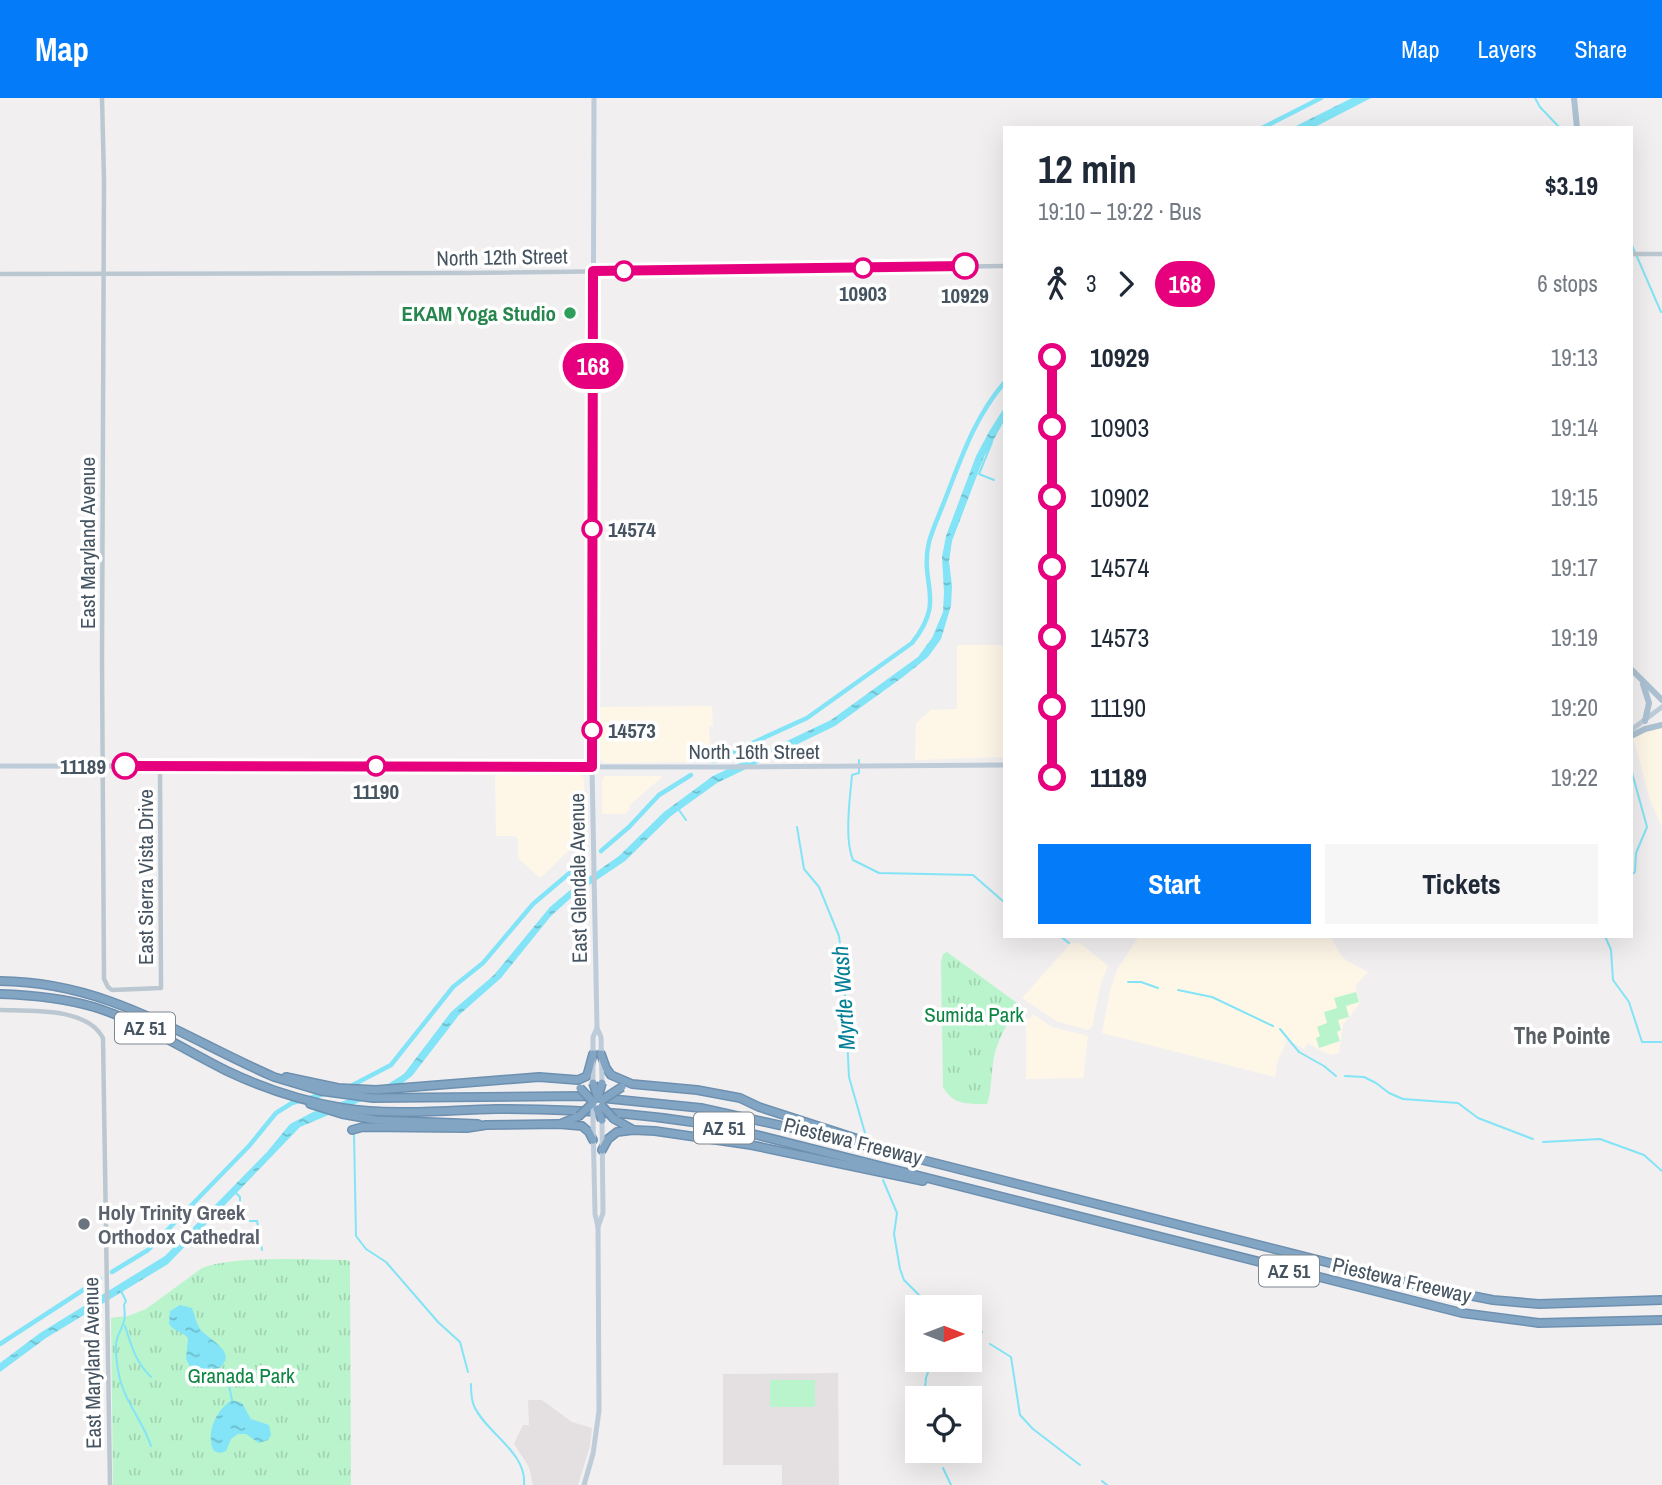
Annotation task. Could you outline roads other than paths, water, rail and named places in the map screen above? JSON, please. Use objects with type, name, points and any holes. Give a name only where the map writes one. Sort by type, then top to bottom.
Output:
[{"type":"highway","name":"Piestewa Freeway","points":[[0,981],[46,983],[97,995],[131,1007],[274,1077],[349,1096],[386,1099],[568,1096],[701,1108],[799,1129],[1468,1296],[1539,1304],[1662,1299]]},
{"type":"highway","name":"Piestewa Freeway","points":[[0,994],[41,996],[95,1008],[156,1033],[227,1071],[297,1098],[371,1111],[574,1110],[644,1114],[730,1129],[1462,1313],[1539,1323],[1662,1321]]},
{"type":"highway","points":[[302,1083],[353,1089],[399,1090],[502,1079],[585,1078],[597,1054]]},
{"type":"highway","points":[[597,1054],[611,1075],[632,1084],[687,1089],[740,1098],[769,1110],[935,1163]]},
{"type":"highway","points":[[564,1080],[580,1088],[614,1119],[633,1130]]},
{"type":"highway","points":[[593,1121],[597,1083]]},
{"type":"highway","points":[[559,1124],[579,1116],[622,1087],[632,1084]]},
{"type":"highway","points":[[297,1098],[318,1108],[363,1118],[486,1125]]},
{"type":"highway","points":[[597,1103],[602,1120]]},
{"type":"highway","points":[[352,1130],[559,1124],[582,1126],[590,1132],[593,1140]]},
{"type":"highway","points":[[602,1150],[613,1134],[633,1130],[728,1142],[920,1181],[936,1180]]},
{"type":"main road","name":"East Glendale Avenue","points":[[594,98],[592,767],[597,1028],[601,1037],[597,1054],[597,1083]]},
{"type":"main road","points":[[1574,98],[1577,126]]},
{"type":"main road","points":[[1633,671],[1662,700]]},
{"type":"main road","points":[[1643,682],[1649,704],[1645,721]]},
{"type":"main road","points":[[1633,732],[1662,707]]},
{"type":"main road","points":[[1633,733],[1662,725]]},
{"type":"main road","name":"North 16th Street","points":[[0,766],[1003,765]]},
{"type":"main road","points":[[598,1227],[603,1213],[602,1120]]},
{"type":"main road","points":[[584,1485],[597,1425],[599,1376],[598,1227],[595,1214],[593,1121]]},
{"type":"street","name":"East Maryland Avenue","points":[[103,98],[104,979],[108,987],[117,990],[161,988]]},
{"type":"street","points":[[1633,254],[1662,254]]},
{"type":"street","name":"North 12th Street","points":[[0,274],[467,274],[1003,266]]},
{"type":"street","name":"East Sierra Vista Drive","points":[[160,766],[161,988]]},
{"type":"street","name":"East Maryland Avenue","points":[[0,1010],[60,1013],[86,1021],[99,1031],[104,1045],[110,1485]]},
{"type":"water","points":[[1352,98],[1371,98],[1317,126],[1296,126]]},
{"type":"water","points":[[1003,410],[1003,423],[984,457],[952,541],[949,561],[951,606],[941,639],[928,657],[835,726],[717,783],[671,816],[625,861],[573,896],[551,916],[501,978],[459,1015],[412,1076],[400,1085],[300,1127],[168,1264],[46,1338],[0,1372],[0,1363],[40,1333],[165,1256],[267,1152],[290,1124],[313,1112],[383,1087],[404,1074],[451,1012],[494,975],[550,907],[619,856],[664,812],[713,776],[831,720],[918,657],[932,638],[943,612],[942,557],[946,536],[976,456]]},
{"type":"water","points":[[180,1305],[192,1308],[201,1330],[223,1349],[225,1360],[212,1373],[200,1374],[191,1369],[186,1359],[188,1338],[169,1324],[170,1311]]},
{"type":"water","points":[[232,1400],[242,1403],[251,1419],[269,1425],[271,1435],[268,1440],[259,1443],[246,1434],[238,1434],[231,1439],[226,1451],[220,1453],[214,1451],[212,1430],[221,1410]]},
{"type":"waterway","points":[[1266,126],[1321,98]]},
{"type":"waterway","points":[[1535,98],[1558,126]]},
{"type":"waterway","points":[[1633,248],[1661,312]]},
{"type":"waterway","points":[[713,761],[807,718],[912,643],[928,615],[929,542],[970,437],[985,409],[1003,384]]},
{"type":"waterway","points":[[992,442],[979,474],[994,480]]},
{"type":"waterway","points":[[859,760],[859,773],[852,775],[849,806],[848,830],[853,860],[879,873],[973,875],[1003,901]]},
{"type":"waterway","points":[[601,851],[629,827],[659,795],[691,775]]},
{"type":"waterway","points":[[1633,776],[1647,827],[1636,853],[1633,874]]},
{"type":"waterway","points":[[679,810],[686,820]]},
{"type":"waterway","name":"Myrtle Wash","points":[[797,827],[804,869],[819,887],[839,936],[849,1077],[865,1133]]},
{"type":"waterway","points":[[349,1087],[391,1065],[453,987],[483,963],[533,904],[585,860]]},
{"type":"waterway","points":[[1063,938],[1069,943]]},
{"type":"waterway","points":[[1606,938],[1611,950],[1613,980],[1629,1002],[1642,1042],[1662,1042]]},
{"type":"waterway","points":[[1128,982],[1141,982],[1158,988]]},
{"type":"waterway","points":[[1178,990],[1212,997],[1273,1026]]},
{"type":"waterway","points":[[1280,1029],[1299,1052],[1336,1076]]},
{"type":"waterway","points":[[1345,1076],[1364,1077],[1403,1099],[1458,1103],[1478,1118],[1533,1139]]},
{"type":"waterway","points":[[112,1272],[148,1250],[249,1146],[276,1113],[292,1103],[324,1094]]},
{"type":"waterway","points":[[354,1134],[356,1236],[366,1249],[386,1262],[438,1322],[460,1342],[468,1372]]},
{"type":"waterway","points":[[1543,1142],[1600,1139],[1644,1155],[1662,1171]]},
{"type":"waterway","name":"Myrtle Wash","points":[[883,1180],[897,1213],[894,1234],[900,1269],[904,1280],[919,1295]]},
{"type":"waterway","points":[[236,1193],[240,1197],[240,1218],[243,1221],[257,1221],[262,1250]]},
{"type":"waterway","points":[[0,1344],[100,1279]]},
{"type":"waterway","points":[[121,1291],[126,1301],[124,1321],[116,1344],[119,1375],[125,1394],[151,1446]]},
{"type":"waterway","points":[[125,1326],[138,1359],[151,1377]]},
{"type":"waterway","points":[[990,1344],[1011,1357],[1020,1415],[1033,1429],[1080,1465]]},
{"type":"waterway","points":[[222,1370],[227,1376],[232,1400]]},
{"type":"waterway","name":"Myrtle Wash","points":[[925,1386],[928,1372]]},
{"type":"waterway","points":[[471,1384],[474,1406],[487,1425],[513,1453],[523,1473],[524,1485]]},
{"type":"waterway","name":"Myrtle Wash","points":[[943,1468],[951,1485]]},
{"type":"waterway","points":[[1102,1481],[1107,1485]]},
{"type":"place","name":"10929","points":[[965,266]]},
{"type":"place","name":"10903","points":[[863,268]]},
{"type":"place","name":"EKAM Yoga Studio","points":[[570,313]]},
{"type":"place","name":"14574","points":[[592,529]]},
{"type":"place","name":"14573","points":[[592,730]]},
{"type":"place","name":"11189","points":[[125,766]]},
{"type":"place","name":"11190","points":[[376,766]]},
{"type":"place","name":"Holy Trinity Greek Orthodox Cathedral","points":[[84,1224]]},
{"type":"district","name":"The Pointe","points":[[1562,1035]]},
{"type":"park label","name":"Sumida Park","points":[[974,1014]]},
{"type":"park label","name":"Granada Park","points":[[241,1375]]}]
